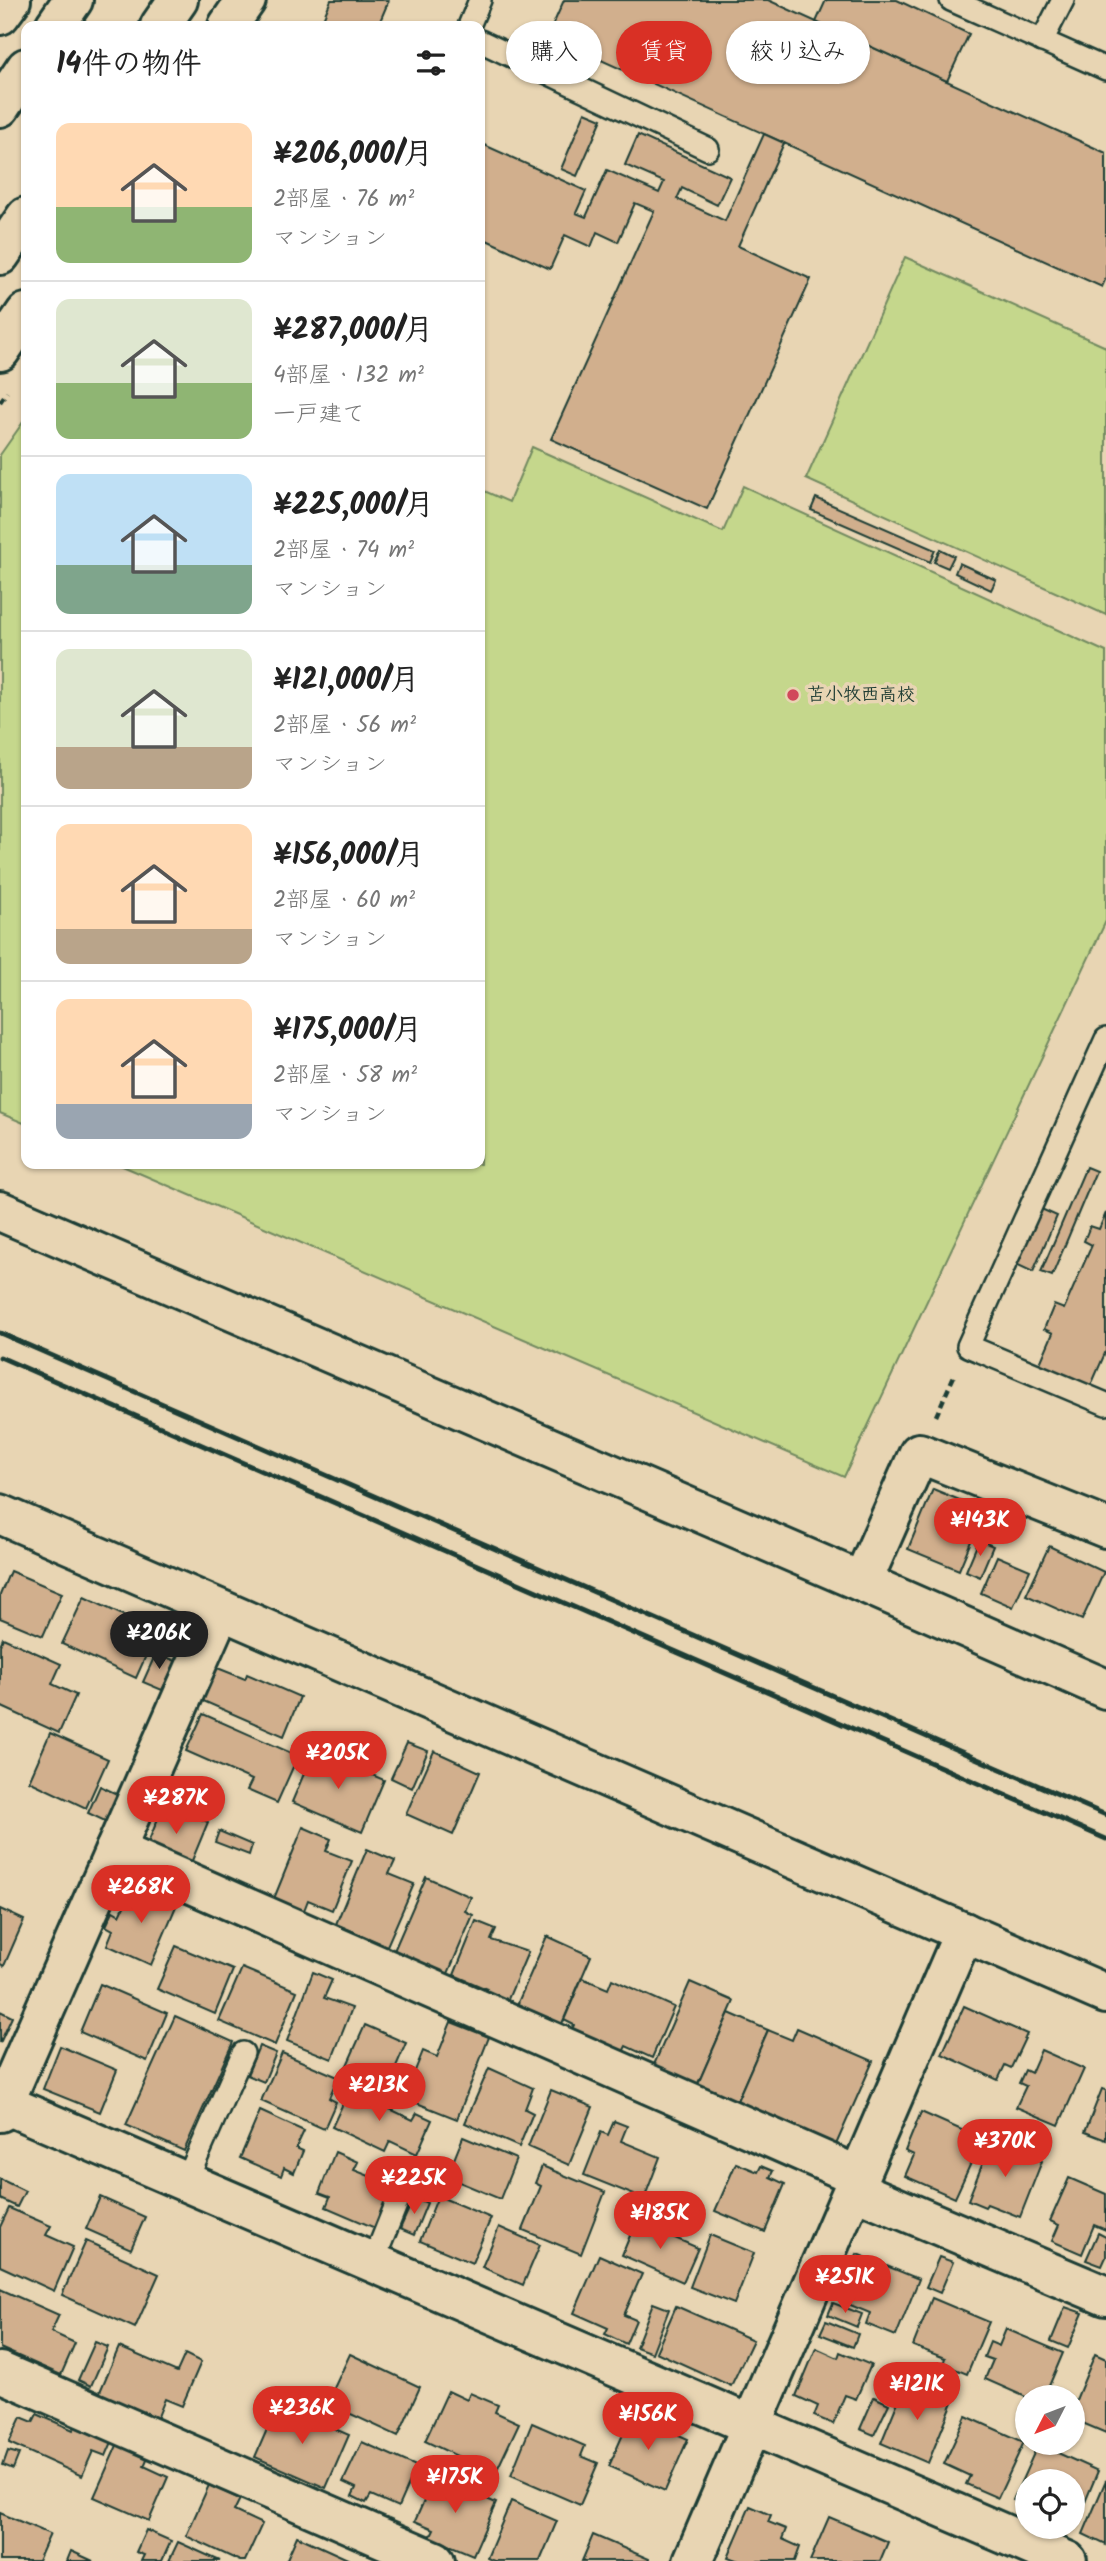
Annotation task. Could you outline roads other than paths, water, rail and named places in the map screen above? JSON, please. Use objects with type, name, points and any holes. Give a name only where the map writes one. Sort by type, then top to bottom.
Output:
[{"type":"street","points":[[0,15],[10,0]]},
{"type":"street","points":[[58,21],[73,0]]},
{"type":"street","points":[[163,21],[178,0]]},
{"type":"street","points":[[231,21],[246,0]]},
{"type":"street","points":[[0,107],[21,76]]},
{"type":"street","points":[[0,255],[21,225]]},
{"type":"street","points":[[0,351],[21,320]]},
{"type":"street","points":[[0,1211],[1106,1689]]},
{"type":"street","points":[[862,1582],[919,1452],[1106,1528]]},
{"type":"street","points":[[0,1514],[1106,1994]]},
{"type":"street","points":[[220,1611],[1,2106],[186,2182],[1067,2561]]},
{"type":"street","points":[[115,1850],[1106,2296]]},
{"type":"street","points":[[693,2561],[964,1932]]},
{"type":"street","points":[[0,2372],[435,2561]]},
{"type":"lane","points":[[471,21],[480,0]]},
{"type":"lane","points":[[951,0],[1106,69]]},
{"type":"lane","points":[[1042,41],[1063,0]]},
{"type":"lane","points":[[485,43],[708,149]]},
{"type":"lane","points":[[1106,1039],[968,1346],[1106,1404]]},
{"type":"lane","points":[[186,2182],[243,2053]]},
{"type":"lane","points":[[373,2262],[408,2175]]},
{"type":"railway","points":[[0,1333],[1106,1815]]},
{"type":"railway","points":[[0,1357],[1106,1839]]},
{"type":"place","name":"苫小牧西高校","points":[[793,695]]}]
